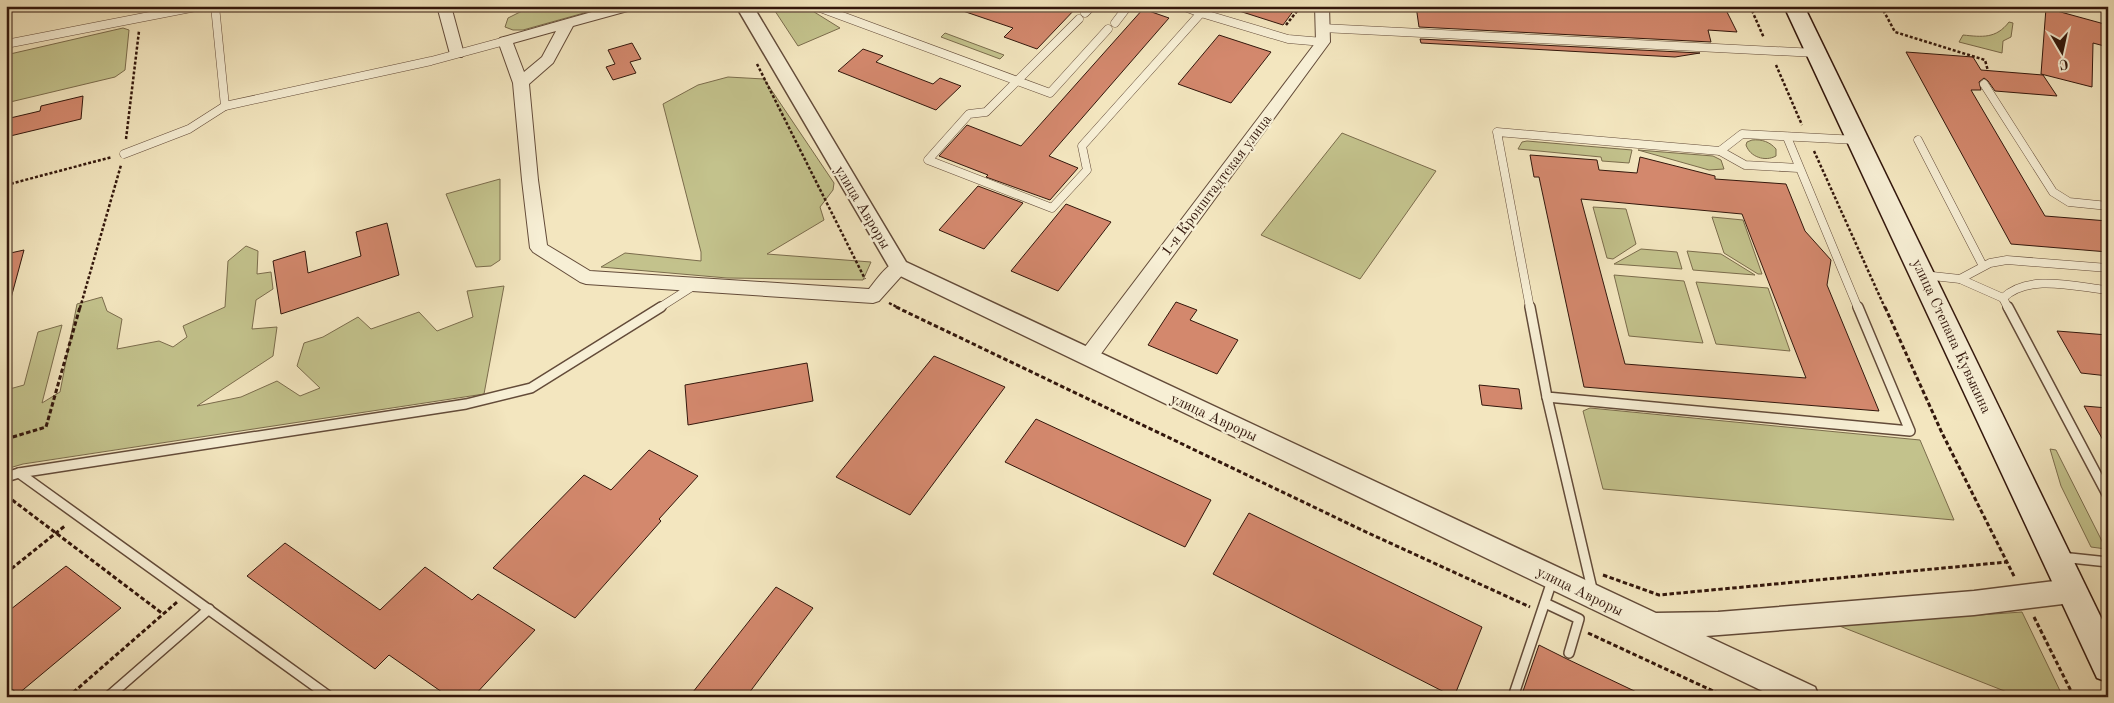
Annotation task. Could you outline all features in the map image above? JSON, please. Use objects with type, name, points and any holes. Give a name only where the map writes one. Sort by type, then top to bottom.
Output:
[{"type":"main road","name":"улица Степана Кувыкина","points":[[1794,6],[2108,667]]},
{"type":"street","points":[[444,6],[457,54]]},
{"type":"street","points":[[630,6],[505,41],[522,83],[530,180],[539,248],[586,277],[873,296],[899,268]]},
{"type":"street","name":"улица Авроры","points":[[744,6],[899,268],[1805,697]]},
{"type":"street","points":[[1322,6],[1322,35]]},
{"type":"street","points":[[522,83],[548,60],[566,24]]},
{"type":"street","name":"1-я Кронштадтская улица","points":[[1088,357],[1322,35]]},
{"type":"street","points":[[1651,624],[1718,624],[2024,598],[2071,591]]},
{"type":"lane","points":[[6,44],[201,6]]},
{"type":"lane","points":[[215,6],[225,106]]},
{"type":"lane","points":[[815,6],[1050,93],[1108,29]]},
{"type":"lane","points":[[1086,13],[1092,6]]},
{"type":"lane","points":[[1115,23],[1128,6]]},
{"type":"lane","points":[[1182,6],[1288,39],[1322,35],[1816,53]]},
{"type":"lane","points":[[1079,20],[986,112],[969,114],[928,160],[1052,208],[1088,170],[1082,146],[1201,13]]},
{"type":"lane","points":[[124,154],[189,129],[225,106],[457,54],[505,41]]},
{"type":"lane","points":[[1984,84],[2054,192],[2069,202],[2108,206]]},
{"type":"lane","points":[[1593,598],[1589,570],[1547,397],[1498,132],[1720,151],[1745,165],[1798,168]]},
{"type":"lane","points":[[1720,151],[1742,134],[1857,140]]},
{"type":"lane","points":[[1547,397],[1910,431],[1786,137]]},
{"type":"lane","points":[[1918,140],[1983,266]]},
{"type":"lane","points":[[1960,279],[1983,266],[1998,261],[2015,260],[2108,268]]},
{"type":"lane","points":[[1923,275],[1960,279],[2004,298],[2108,496]]},
{"type":"lane","points":[[2004,298],[2011,289],[2033,284],[2108,290]]},
{"type":"lane","points":[[6,477],[19,473],[466,404],[531,388],[695,285]]},
{"type":"lane","points":[[19,473],[330,697]]},
{"type":"lane","points":[[2055,556],[2108,562]]},
{"type":"lane","points":[[1513,697],[1553,578]]},
{"type":"lane","points":[[1545,602],[1579,619],[1569,652]]},
{"type":"lane","points":[[108,697],[209,609]]},
{"type":"path","points":[[1279,36],[1301,6]]},
{"type":"path","points":[[1750,6],[1942,433],[2074,697]]},
{"type":"path","points":[[1881,6],[1895,32],[1985,60],[1988,71]]},
{"type":"path","points":[[6,439],[46,427],[124,154],[140,18]]},
{"type":"path","points":[[6,185],[124,154]]},
{"type":"path","points":[[6,500],[11,500],[57,533],[163,614]]},
{"type":"path","points":[[6,573],[78,516]]},
{"type":"path","points":[[1589,570],[1659,595],[2007,562]]},
{"type":"path","points":[[68,697],[187,594]]},
{"type":"shaded area","points":[[532,6],[609,6],[523,30],[513,30],[505,27],[508,18]]},
{"type":"shaded area","points":[[794,6],[811,10],[840,28],[798,46],[774,7]]},
{"type":"shaded area","points":[[2009,22],[2013,23],[2011,37],[2003,41],[2002,53],[1959,42],[1963,35],[1988,36],[1994,34],[2004,28]]},
{"type":"shaded area","points":[[123,28],[129,30],[125,70],[115,77],[6,103],[6,80],[10,54]]},
{"type":"shaded area","points":[[945,33],[1004,55],[1000,59],[941,37]]},
{"type":"shaded area","points":[[728,77],[764,79],[834,183],[833,190],[820,207],[824,220],[767,254],[871,262],[863,280],[727,278],[601,267],[625,253],[701,261],[701,252],[663,104],[698,85]]},
{"type":"shaded area","points":[[1342,133],[1436,171],[1360,279],[1261,235]]},
{"type":"shaded area","points":[[1752,140],[1771,144],[1776,149],[1776,156],[1763,158],[1751,153],[1746,145],[1747,142]]},
{"type":"shaded area","points":[[1522,142],[1632,150],[1629,163],[1602,161],[1601,157],[1518,149]]},
{"type":"shaded area","points":[[1638,150],[1713,156],[1721,160],[1724,169],[1709,170]]},
{"type":"shaded area","points":[[500,179],[500,260],[491,266],[476,267],[446,194]]},
{"type":"shaded area","points":[[1593,207],[1626,209],[1636,244],[1613,259],[1607,258]]},
{"type":"shaded area","points":[[1712,217],[1743,220],[1762,274],[1758,274],[1724,253]]},
{"type":"shaded area","points":[[246,246],[258,251],[257,274],[271,272],[273,289],[256,300],[252,329],[277,327],[273,356],[197,406],[241,397],[277,381],[300,396],[320,388],[297,366],[304,343],[323,337],[358,317],[371,329],[419,312],[437,331],[473,317],[467,291],[504,286],[484,394],[23,464],[6,469],[6,390],[24,385],[38,332],[62,325],[42,403],[60,392],[77,304],[102,297],[107,311],[122,319],[117,349],[159,341],[173,347],[187,337],[183,326],[225,307],[228,261]]},
{"type":"shaded area","points":[[1641,249],[1677,252],[1682,269],[1614,264]]},
{"type":"shaded area","points":[[1687,251],[1721,254],[1755,275],[1693,270]]},
{"type":"shaded area","points":[[1614,275],[1684,281],[1703,343],[1629,336]]},
{"type":"shaded area","points":[[1696,282],[1768,288],[1790,351],[1716,344]]},
{"type":"shaded area","points":[[1590,408],[1920,440],[1954,520],[1603,489],[1583,411]]},
{"type":"shaded area","points":[[2050,449],[2056,450],[2106,549],[2091,547],[2061,486]]},
{"type":"shaded area","points":[[2022,612],[2063,697],[2012,697],[2012,694],[1837,625]]},
{"type":"building","points":[[958,6],[1078,6],[1037,49],[1004,37],[1013,28],[957,9]]},
{"type":"building","points":[[1236,6],[1297,6],[1283,25],[1236,10]]},
{"type":"building","points":[[1416,6],[1724,6],[1737,32],[1708,30],[1711,42],[1419,27]]},
{"type":"building","points":[[2046,8],[2108,25],[2108,47],[2093,43],[2092,87],[2041,74]]},
{"type":"building","points":[[1143,9],[1169,18],[1049,156],[1078,168],[1050,200],[986,177],[988,175],[939,156],[967,125],[1021,146]]},
{"type":"building","points":[[1219,35],[1271,52],[1231,103],[1178,84]]},
{"type":"building","points":[[1420,39],[1700,53],[1675,57],[1421,43]]},
{"type":"building","points":[[632,43],[641,59],[630,62],[636,73],[613,80],[606,67],[615,64],[608,50]]},
{"type":"building","points":[[863,49],[883,56],[876,62],[933,84],[940,78],[961,86],[936,110],[838,71]]},
{"type":"building","points":[[1906,52],[1973,57],[1981,70],[2043,75],[2057,96],[1995,91],[1984,78],[1979,82],[1981,90],[1971,90],[2045,216],[2108,221],[2108,252],[2011,244]]},
{"type":"building","points":[[83,96],[81,119],[6,137],[6,119],[40,111],[41,106]]},
{"type":"building","points":[[1530,155],[1597,160],[1599,170],[1637,173],[1640,157],[1715,176],[1715,179],[1786,184],[1805,231],[1831,260],[1827,285],[1879,411],[1584,387],[1539,177],[1534,177]],"holes":[[[1581,199],[1742,214],[1806,378],[1625,364]]]},
{"type":"building","points":[[978,186],[1023,203],[984,249],[939,230]]},
{"type":"building","points":[[1066,204],[1111,222],[1058,291],[1011,271]]},
{"type":"building","points":[[387,223],[399,275],[281,314],[273,261],[305,251],[308,273],[361,256],[356,232]]},
{"type":"building","points":[[24,250],[11,298],[6,297],[6,254]]},
{"type":"building","points":[[1176,302],[1197,310],[1190,320],[1238,340],[1217,374],[1148,345]]},
{"type":"building","points":[[2057,331],[2108,335],[2108,376],[2081,373]]},
{"type":"building","points":[[934,356],[1005,387],[910,515],[836,477]]},
{"type":"building","points":[[807,363],[813,401],[688,425],[685,385]]},
{"type":"building","points":[[1479,385],[1519,389],[1522,409],[1482,405]]},
{"type":"building","points":[[2084,406],[2108,408],[2108,449]]},
{"type":"building","points":[[1036,419],[1211,500],[1185,547],[1005,462]]},
{"type":"building","points":[[649,450],[698,476],[575,618],[493,568],[584,475],[611,490]]},
{"type":"building","points":[[1249,513],[1482,627],[1454,697],[1213,574]]},
{"type":"building","points":[[285,543],[380,610],[425,567],[472,600],[478,594],[535,630],[473,697],[449,697],[389,655],[375,669],[247,576]]},
{"type":"building","points":[[66,566],[121,608],[18,694],[6,684],[6,613]]},
{"type":"building","points":[[776,587],[813,608],[746,697],[689,697]]},
{"type":"building","points":[[1539,645],[1567,659],[1647,697],[1521,697]]}]
